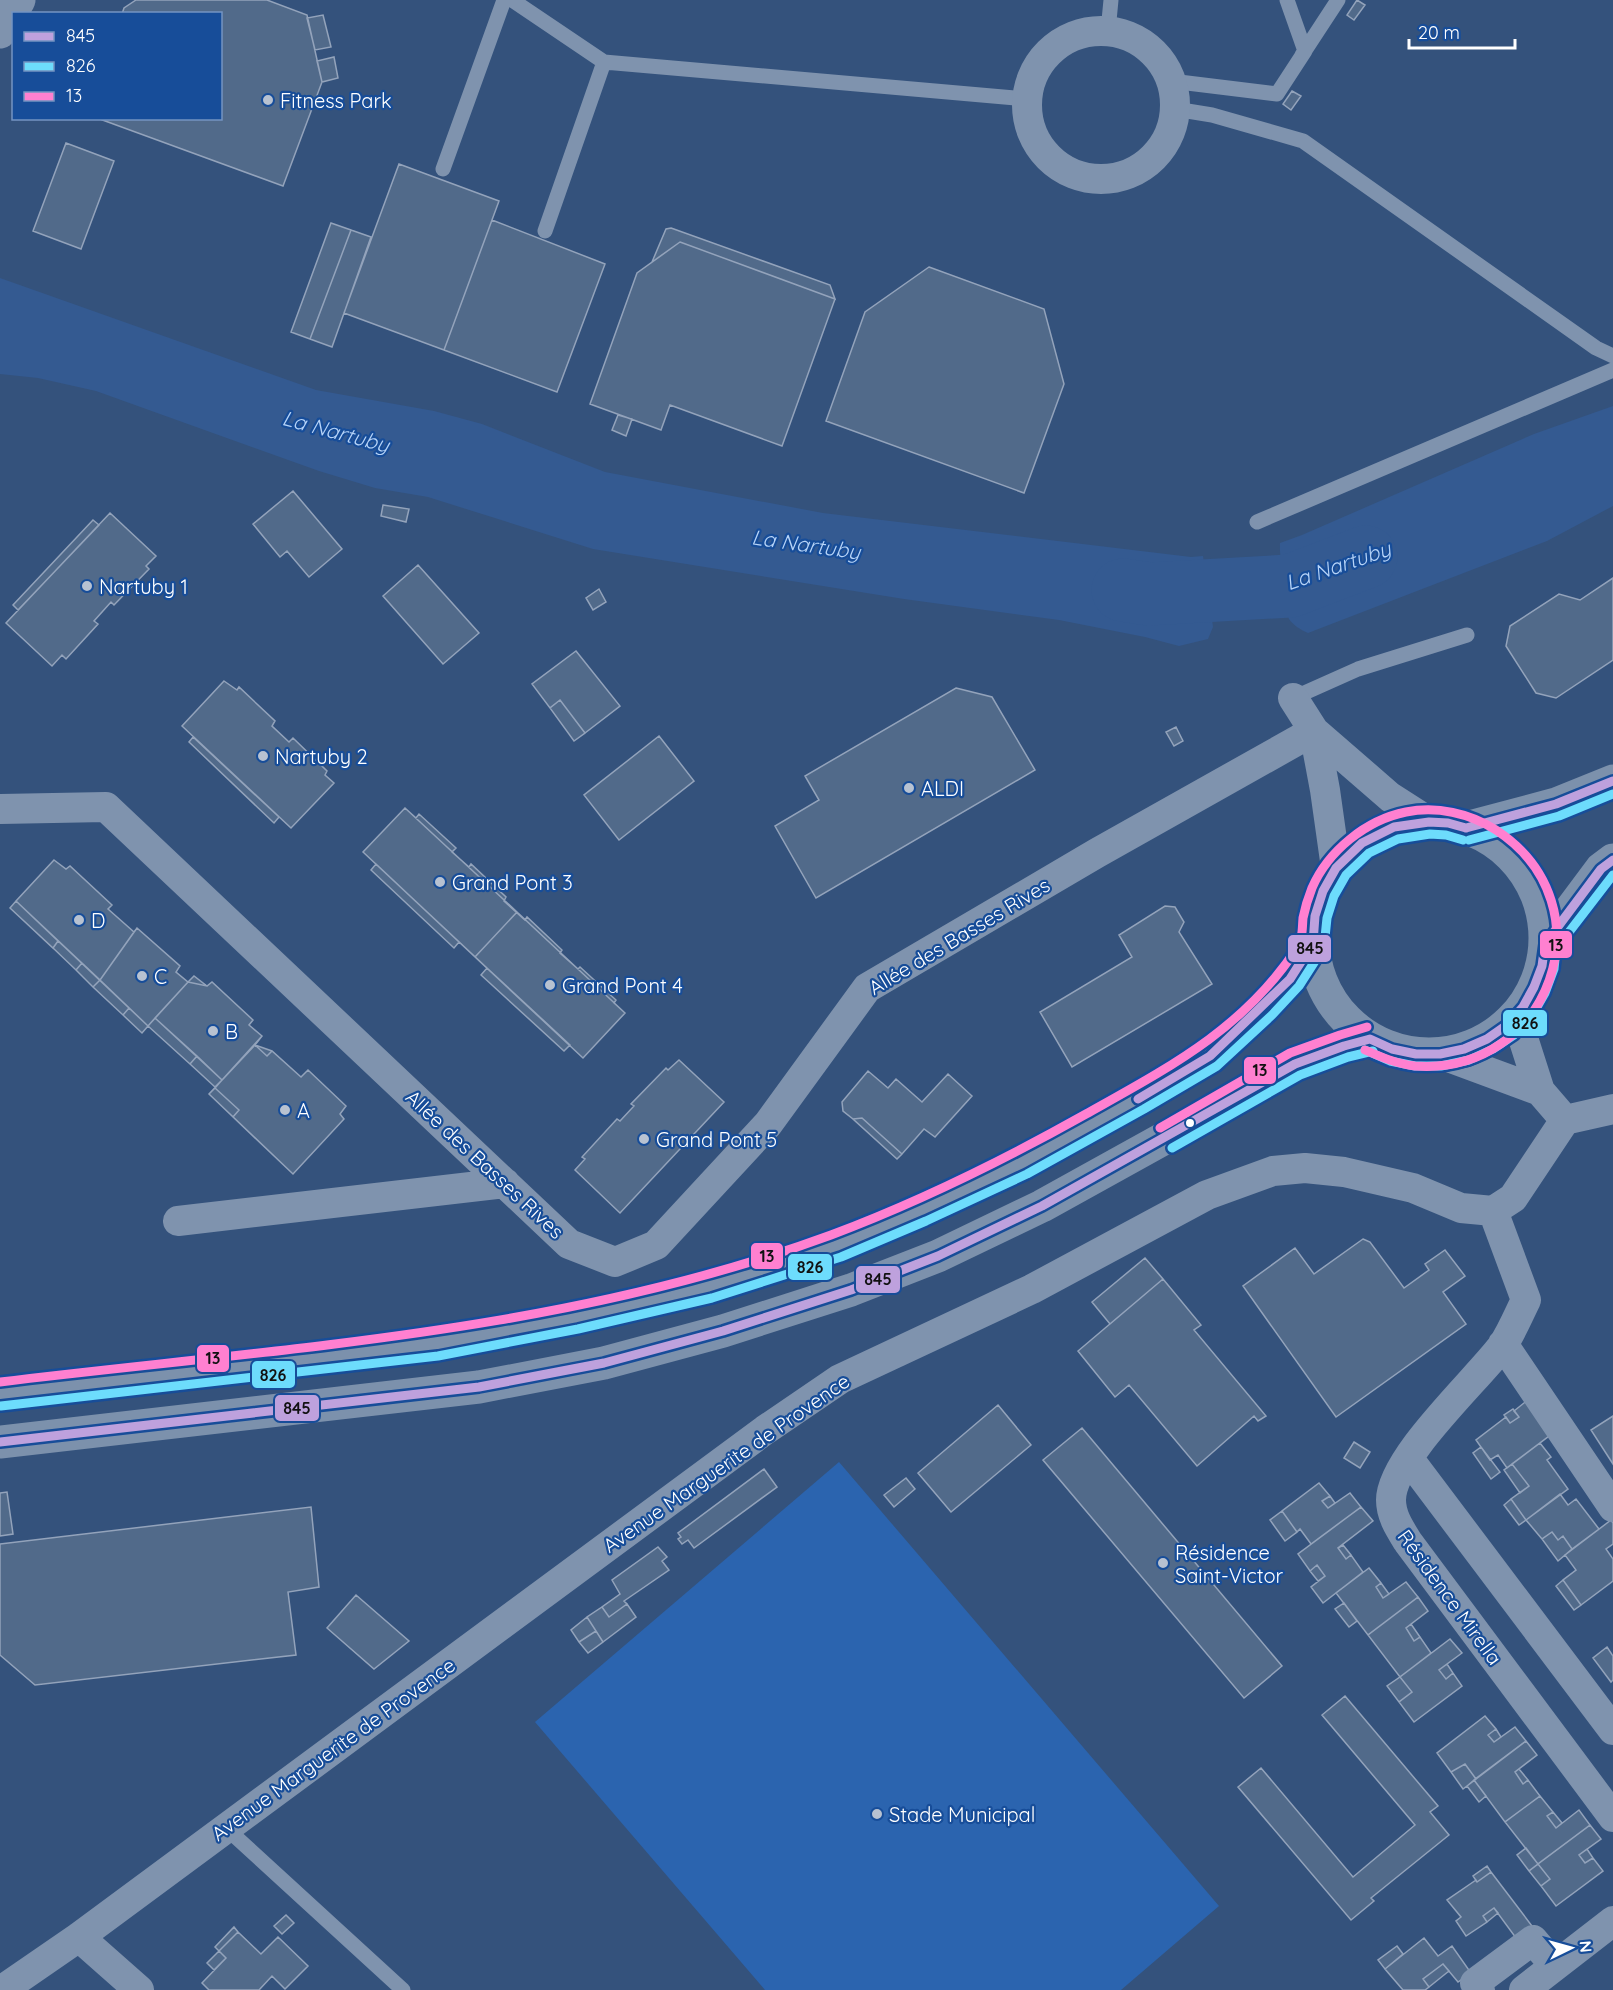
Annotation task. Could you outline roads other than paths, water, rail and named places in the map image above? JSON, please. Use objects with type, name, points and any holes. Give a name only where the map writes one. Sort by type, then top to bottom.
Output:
[{"type":"main road","points":[[1466,828],[1556,804],[1613,781]]},
{"type":"main road","points":[[1429,822],[1466,828],[1499,845],[1525,872],[1541,906],[1545,944],[1542,966],[1523,1007],[1507,1025],[1487,1039],[1464,1049],[1440,1054],[1416,1054],[1392,1049],[1370,1039],[1341,1014],[1321,981],[1313,943],[1317,908],[1323,891],[1336,868],[1362,843],[1394,827],[1429,822]]},
{"type":"main road","points":[[1545,944],[1601,869],[1613,860]]},
{"type":"main road","points":[[0,1394],[436,1344],[576,1317],[709,1286],[836,1246],[1021,1164],[1210,1056],[1290,979],[1313,943]]},
{"type":"main road","points":[[0,1442],[479,1387],[604,1363],[723,1331],[851,1290],[938,1256],[1042,1206],[1295,1064],[1370,1039]]},
{"type":"street","points":[[0,32],[18,0]]},
{"type":"street","points":[[1088,31],[1108,31],[1135,39],[1157,57],[1173,95],[1167,138],[1149,162],[1122,177],[1089,179],[1058,166],[1040,148],[1029,125],[1027,99],[1033,75],[1047,53],[1068,38],[1088,31]]},
{"type":"street","points":[[1293,698],[1314,730],[1390,797],[1429,822]]},
{"type":"street","points":[[1314,730],[1336,868]]},
{"type":"street","name":"Allée des Basses Rives","points":[[0,809],[106,807],[569,1244],[615,1262],[656,1245],[768,1124],[867,988],[1314,730]]},
{"type":"street","points":[[1523,1007],[1524,1041],[1540,1091],[1565,1120]]},
{"type":"street","points":[[1440,1054],[1540,1091]]},
{"type":"street","points":[[1493,1211],[1513,1198],[1565,1120],[1613,1109]]},
{"type":"street","name":"Avenue Marguerite de Provence","points":[[4,1984],[79,1937],[755,1437],[840,1378],[1032,1289],[1207,1195],[1273,1171],[1305,1168],[1344,1172],[1413,1188],[1461,1208],[1493,1211]]},
{"type":"street","points":[[178,1221],[505,1183]]},
{"type":"street","name":"Résidence Mirella","points":[[1493,1211],[1526,1300],[1503,1344],[1431,1428],[1408,1459],[1396,1481],[1391,1499],[1394,1518],[1408,1542],[1613,1817]]},
{"type":"street","points":[[1503,1344],[1613,1507]]},
{"type":"street","points":[[1408,1459],[1613,1730]]},
{"type":"street","points":[[1524,1990],[1613,1921]]},
{"type":"street","points":[[79,1937],[139,1990]]},
{"type":"street","points":[[1480,1990],[1475,1983],[1533,1940],[1555,1966]]},
{"type":"lane","points":[[444,169],[504,0]]},
{"type":"lane","points":[[512,0],[603,62],[1027,99]]},
{"type":"lane","points":[[1108,31],[1111,0]]},
{"type":"lane","points":[[1287,0],[1305,51],[1298,62]]},
{"type":"lane","points":[[1173,95],[1277,94],[1338,0]]},
{"type":"lane","points":[[545,231],[603,62]]},
{"type":"lane","points":[[1173,95],[1212,115],[1303,141],[1588,342],[1613,356]]},
{"type":"lane","points":[[1257,522],[1613,370]]},
{"type":"lane","points":[[1293,698],[1358,669],[1467,635]]},
{"type":"lane","points":[[226,1828],[402,1990]]},
{"type":"water","points":[[0,278],[316,390],[434,411],[482,424],[605,472],[823,513],[1191,557],[1203,556],[1213,627],[1208,639],[1179,646],[1059,620],[904,599],[593,549],[428,497],[375,488],[319,471],[96,391],[38,378],[0,374]]},
{"type":"water","points":[[1613,406],[1613,506],[1547,541],[1308,633],[1289,619],[1280,543],[1534,434]]},
{"type":"waterway","name":"La Nartuby","points":[[1123,590],[1149,594],[1290,586],[1366,557]]},
{"type":"place","name":"Fitness Park","points":[[268,100]]},
{"type":"place","name":"Nartuby 1","points":[[87,586]]},
{"type":"place","name":"Nartuby 2","points":[[263,756]]},
{"type":"place","name":"ALDI","points":[[909,788]]},
{"type":"place","name":"Grand Pont 3","points":[[440,882]]},
{"type":"place","name":"D","points":[[79,920]]},
{"type":"place","name":"C","points":[[142,976]]},
{"type":"place","name":"Grand Pont 4","points":[[550,985]]},
{"type":"place","name":"B","points":[[213,1031]]},
{"type":"place","name":"A","points":[[285,1110]]},
{"type":"place","name":"Grand Pont 5","points":[[644,1139]]},
{"type":"place","name":"Résidence Saint-Victor","points":[[1163,1563]]},
{"type":"place","name":"Stade Municipal","points":[[877,1814]]}]
